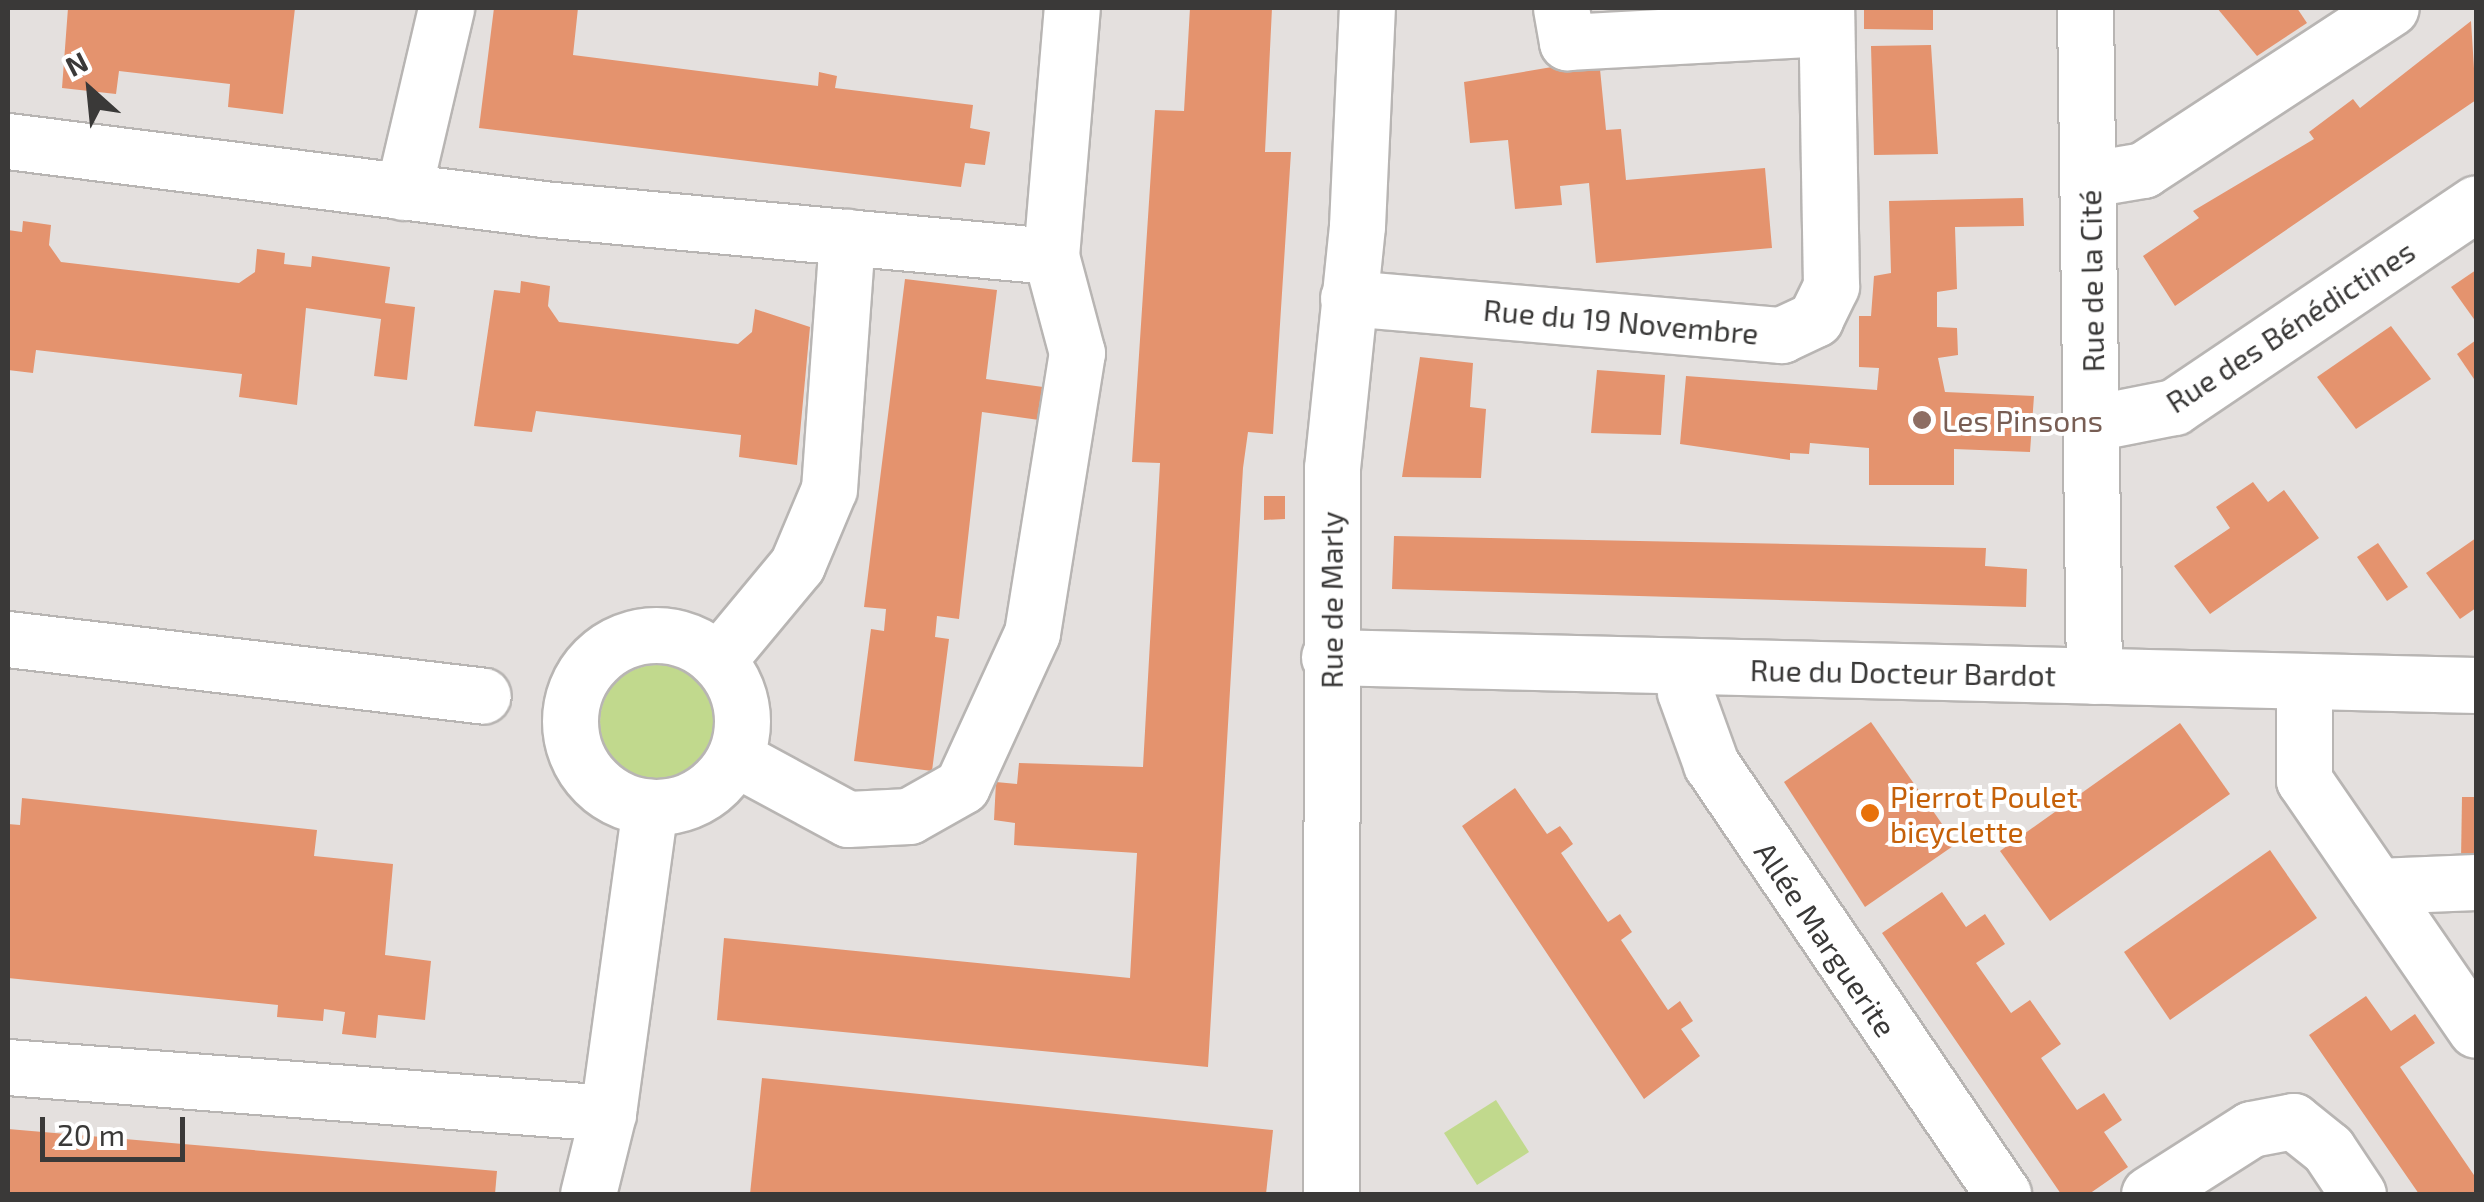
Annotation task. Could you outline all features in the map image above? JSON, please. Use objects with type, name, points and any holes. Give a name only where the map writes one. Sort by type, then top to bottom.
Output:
[{"type":"street","points":[[404,192],[446,8]]},
{"type":"street","points":[[735,758],[848,819],[910,816],[962,786],[1032,632],[1078,353],[1051,256],[1072,8]]},
{"type":"street","name":"Rue de Marly","points":[[1330,1194],[1332,468],[1348,298],[1366,8]]},
{"type":"street","points":[[1562,8],[1568,42],[1826,18]]},
{"type":"street","name":"Rue de la Cité","points":[[2085,8],[2094,676]]},
{"type":"street","points":[[2090,179],[2143,170],[2378,11]]},
{"type":"street","name":"Rue du 19 Novembre","points":[[1348,298],[1782,335],[1816,319],[1831,286],[1826,18]]},
{"type":"street","points":[[8,141],[404,192],[1051,256]]},
{"type":"street","name":"Rue des Bénédictines","points":[[2093,423],[2174,408],[2476,203]]},
{"type":"street","points":[[718,660],[796,565],[829,489],[847,237]]},
{"type":"street","points":[[644,636],[696,644],[718,660],[742,706],[735,758],[693,800],[650,807],[608,794],[586,773],[569,717],[576,688],[615,645],[644,636]]},
{"type":"street","points":[[8,639],[484,696]]},
{"type":"street","name":"Rue du Docteur Bardot","points":[[1330,658],[2476,686]]},
{"type":"street","name":"Allée Marguerite","points":[[1686,668],[1711,764],[2002,1194]]},
{"type":"street","points":[[2304,682],[2304,780],[2476,1030]]},
{"type":"street","points":[[588,1194],[608,1113],[650,807]]},
{"type":"street","points":[[2378,886],[2476,882]]},
{"type":"street","points":[[8,1068],[608,1113]]},
{"type":"street","points":[[2149,1194],[2251,1129],[2293,1121],[2328,1149],[2358,1194]]},
{"type":"green space","points":[[657,665],[679,669],[698,681],[710,700],[714,722],[710,744],[698,763],[679,775],[657,779],[635,775],[616,763],[604,744],[600,722],[604,700],[616,681],[635,669]]},
{"type":"green space","points":[[1496,1100],[1529,1152],[1477,1185],[1444,1133]]},
{"type":"building","points":[[68,8],[295,8],[283,114],[228,107],[230,84],[119,71],[116,94],[62,88]]},
{"type":"building","points":[[494,8],[578,8],[573,55],[818,86],[819,72],[837,76],[835,88],[973,105],[970,128],[990,132],[985,165],[965,163],[961,187],[479,128]]},
{"type":"building","points":[[1190,8],[1272,8],[1265,152],[1291,152],[1273,434],[1248,432],[1243,468],[1208,1067],[717,1020],[724,938],[1130,978],[1137,853],[1014,845],[1015,823],[994,820],[996,782],[1017,784],[1019,763],[1143,767],[1160,463],[1132,462],[1155,110],[1184,111]]},
{"type":"building","points":[[1615,8],[1736,8],[1615,19]]},
{"type":"building","points":[[1864,8],[1933,8],[1933,30],[1864,29]]},
{"type":"building","points":[[2217,8],[2297,8],[2307,23],[2257,56]]},
{"type":"building","points":[[2471,21],[2476,100],[2175,306],[2143,256],[2199,218],[2193,211],[2314,139],[2309,132],[2353,99],[2360,108]]},
{"type":"building","points":[[1931,45],[1938,154],[1874,155],[1871,46]]},
{"type":"building","points":[[1599,59],[1606,130],[1621,129],[1626,180],[1765,168],[1772,248],[1596,263],[1589,183],[1560,186],[1562,205],[1515,209],[1508,140],[1470,143],[1464,82]]},
{"type":"building","points":[[2023,198],[2024,226],[1955,227],[1957,289],[1937,292],[1937,327],[1957,328],[1958,355],[1938,358],[1945,392],[2034,396],[2030,452],[1954,449],[1954,485],[1869,485],[1869,448],[1810,443],[1809,454],[1790,453],[1790,460],[1680,444],[1686,376],[1877,390],[1879,368],[1859,367],[1859,316],[1871,316],[1874,276],[1891,273],[1889,201]]},
{"type":"building","points":[[23,221],[51,225],[49,245],[61,262],[239,283],[255,272],[257,249],[285,253],[284,264],[311,267],[312,256],[390,267],[385,303],[415,307],[407,380],[374,376],[381,319],[306,308],[297,405],[239,397],[242,374],[36,350],[33,373],[8,370],[8,230],[22,232]]},
{"type":"building","points":[[2476,270],[2476,322],[2451,287]]},
{"type":"building","points":[[905,279],[997,290],[986,379],[1043,387],[1039,420],[982,412],[959,619],[937,616],[935,637],[949,639],[932,771],[854,761],[871,629],[884,631],[886,609],[864,607]]},
{"type":"building","points":[[521,281],[550,286],[548,306],[559,322],[738,344],[752,332],[755,309],[810,327],[797,465],[739,457],[741,435],[536,411],[532,432],[474,426],[494,290],[520,293]]},
{"type":"building","points":[[2391,326],[2431,379],[2356,429],[2317,377]]},
{"type":"building","points":[[2476,340],[2476,382],[2457,354]]},
{"type":"building","points":[[1420,357],[1473,363],[1470,407],[1486,409],[1481,478],[1402,477]]},
{"type":"building","points":[[1597,370],[1665,375],[1661,435],[1591,433]]},
{"type":"building","points":[[2253,482],[2268,502],[2284,490],[2319,538],[2210,614],[2174,566],[2230,528],[2216,507]]},
{"type":"building","points":[[1264,496],[1285,496],[1285,519],[1264,520]]},
{"type":"building","points":[[1394,536],[1986,548],[1985,566],[2027,569],[2026,607],[1392,589]]},
{"type":"building","points":[[2476,538],[2476,608],[2460,619],[2426,573]]},
{"type":"building","points":[[2378,543],[2408,587],[2387,601],[2357,557]]},
{"type":"building","name":"Pierrot Poulet bicyclette","points":[[1871,722],[1956,844],[1865,907],[1784,782]]},
{"type":"building","points":[[2180,723],[2230,794],[2050,921],[2000,851]]},
{"type":"building","points":[[1515,788],[1547,834],[1560,826],[1567,835],[1573,844],[1561,853],[1608,922],[1620,914],[1632,932],[1621,940],[1668,1010],[1680,1001],[1693,1021],[1681,1029],[1700,1056],[1644,1099],[1462,826]]},
{"type":"building","points":[[2462,797],[2476,797],[2476,860],[2461,860]]},
{"type":"building","points":[[22,798],[317,830],[314,856],[393,864],[385,955],[431,961],[425,1020],[378,1015],[376,1038],[342,1034],[345,1012],[324,1009],[323,1021],[277,1017],[278,1005],[8,978],[8,824],[20,825]]},
{"type":"building","points":[[2270,850],[2317,918],[2170,1020],[2124,952]]},
{"type":"building","points":[[1942,892],[1966,927],[1985,914],[2005,944],[1976,963],[2011,1013],[2030,1000],[2061,1044],[2041,1058],[2077,1110],[2104,1093],[2122,1120],[2104,1132],[2128,1167],[2089,1194],[2061,1194],[1882,933]]},
{"type":"building","points":[[2366,996],[2391,1031],[2415,1014],[2435,1043],[2400,1067],[2476,1178],[2476,1194],[2419,1194],[2309,1035]]},
{"type":"building","points":[[762,1078],[1273,1130],[1266,1194],[750,1194]]},
{"type":"building","points":[[8,1129],[497,1171],[495,1194],[8,1194]]},
{"type":"place","name":"Les Pinsons","points":[[1922,420]]},
{"type":"place","name":"Pierrot Poulet bicyclette","points":[[1870,813]]}]
